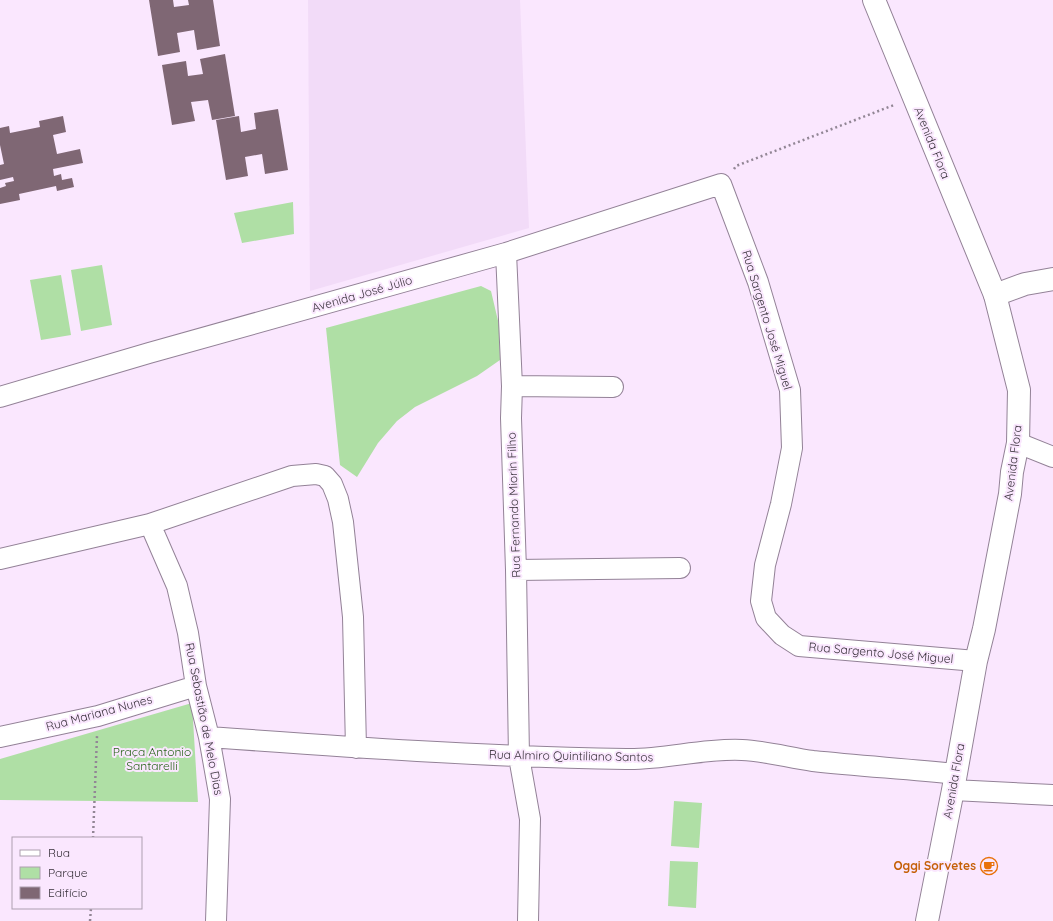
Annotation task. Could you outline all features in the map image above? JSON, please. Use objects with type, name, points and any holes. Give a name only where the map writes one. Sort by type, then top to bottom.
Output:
[{"type":"main road","name":"Avenida Flora","points":[[874,0],[995,295],[1019,390],[1018,443],[1012,472],[1010,494],[987,614],[976,661],[927,921]]},
{"type":"main road","points":[[995,295],[1025,284],[1053,279]]},
{"type":"street","name":"Avenida José Júlio","points":[[0,397],[506,253],[721,184]]},
{"type":"street","name":"Rua Sargento José Miguel","points":[[721,184],[758,282],[790,390],[792,448],[781,504],[765,565],[761,601],[766,618],[782,635],[799,646],[976,661]]},
{"type":"street","name":"Rua Fernando Miorin Filho","points":[[506,253],[512,386],[511,418],[516,570],[519,757],[530,819],[528,921]]},
{"type":"street","points":[[512,386],[613,387]]},
{"type":"street","points":[[1018,443],[1053,457]]},
{"type":"street","points":[[1,558],[150,524],[292,476],[316,474],[325,476],[332,484],[338,499],[343,522],[353,617],[356,748]]},
{"type":"street","name":"Rua Sebastião de Melo Dias","points":[[150,524],[177,586],[188,633],[196,686],[209,737],[220,799],[216,921]]},
{"type":"street","points":[[516,570],[680,568]]},
{"type":"street","name":"Rua Mariana Nunes","points":[[0,737],[98,716],[196,686]]},
{"type":"street","name":"Rua Almiro Quintiliano Santos","points":[[209,737],[356,748],[519,757],[651,759],[696,752],[743,750],[954,782],[1053,795]]},
{"type":"path","points":[[721,184],[736,166],[913,98]]},
{"type":"path","points":[[93,837],[98,716]]},
{"type":"path","points":[[90,921],[91,909]]},
{"type":"shaded area","points":[[308,0],[520,0],[529,228],[310,291]]},
{"type":"green space","points":[[293,202],[294,234],[242,243],[234,213]]},
{"type":"green space","points":[[102,265],[112,325],[81,331],[71,270]]},
{"type":"green space","points":[[61,275],[71,335],[41,340],[30,280]]},
{"type":"green space","points":[[481,286],[491,291],[499,325],[500,360],[477,376],[415,407],[397,421],[378,443],[357,477],[340,465],[326,328]]},
{"type":"green space","name":"Praça Antonio Santarelli","points":[[192,703],[198,802],[0,800],[0,759]]},
{"type":"green space","points":[[674,801],[702,803],[699,848],[671,846]]},
{"type":"green space","points":[[670,861],[698,862],[696,908],[668,906]]},
{"type":"building","points":[[149,0],[173,0],[174,7],[189,5],[188,0],[213,0],[220,46],[197,50],[194,30],[177,33],[180,52],[158,56]]},
{"type":"building","points":[[225,54],[235,116],[212,120],[208,100],[191,102],[195,121],[172,125],[162,65],[186,61],[188,76],[203,74],[200,59]]},
{"type":"building","points":[[278,109],[288,170],[265,174],[262,154],[245,157],[248,176],[226,180],[216,120],[239,116],[241,132],[256,129],[254,113]]},
{"type":"building","points":[[63,116],[66,132],[53,135],[57,154],[80,149],[83,163],[53,169],[54,176],[61,174],[62,180],[72,178],[74,187],[57,191],[56,186],[19,194],[20,200],[0,204],[0,188],[6,186],[5,183],[14,181],[13,177],[0,180],[0,165],[4,164],[0,145],[0,128],[9,126],[10,133],[40,127],[39,121]]},
{"type":"place","name":"Oggi Sorvetes","points":[[989,866]]}]
